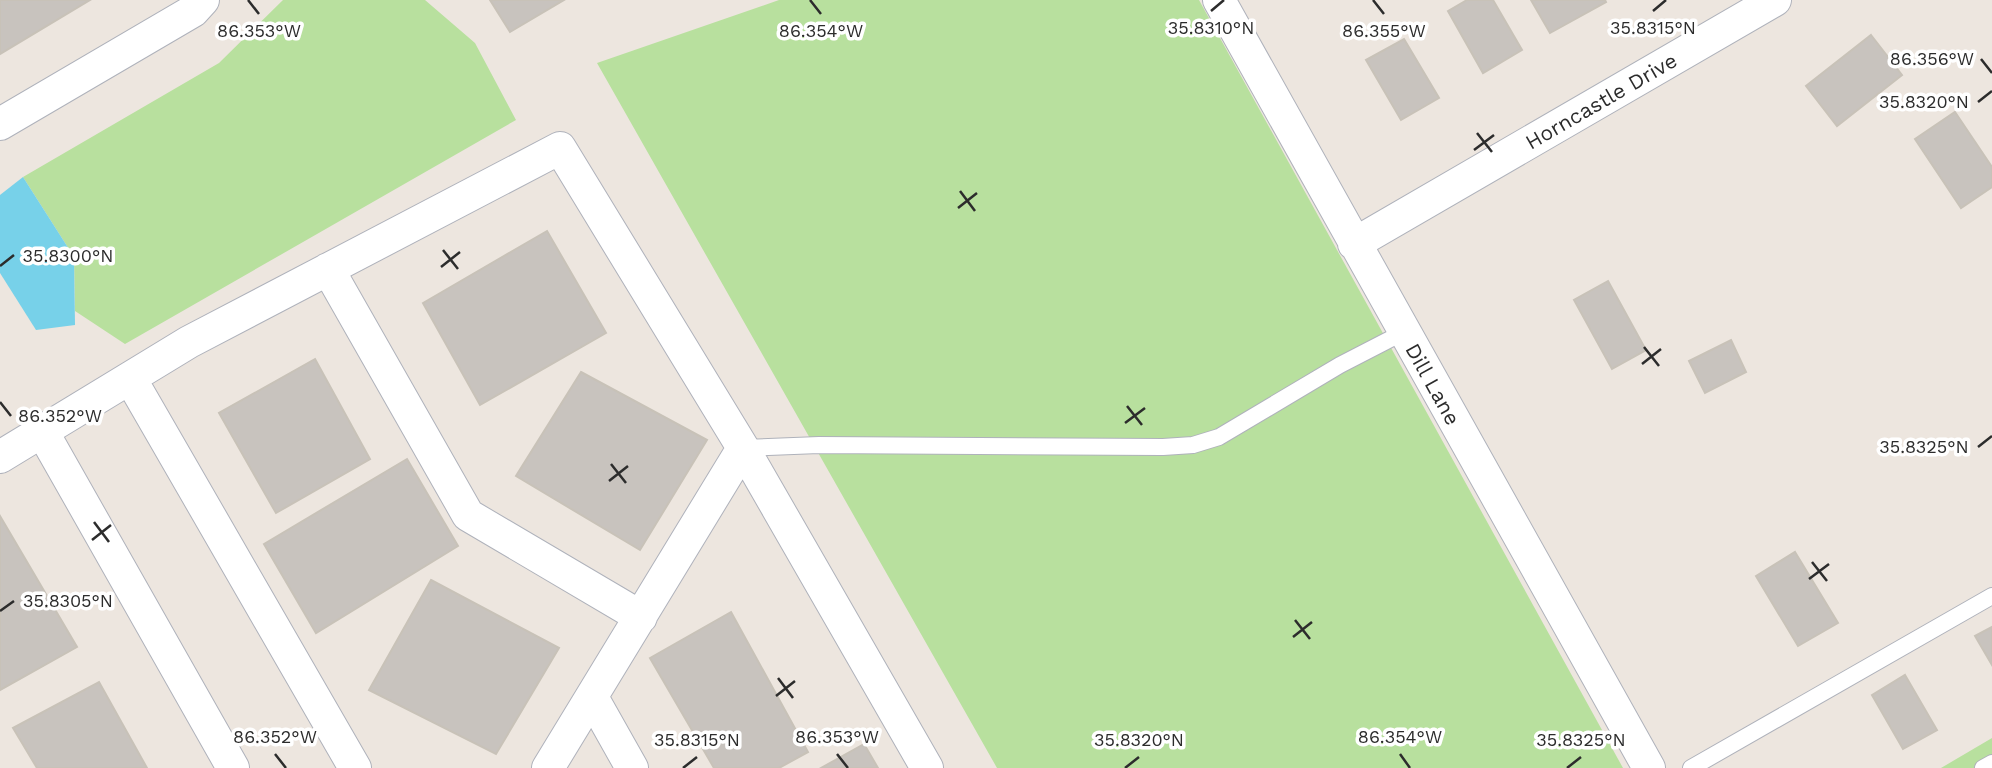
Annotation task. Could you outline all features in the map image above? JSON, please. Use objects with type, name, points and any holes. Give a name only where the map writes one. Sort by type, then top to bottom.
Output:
[{"type":"street","points":[[0,124],[193,11],[203,0]]},
{"type":"street","name":"Dill Lane","points":[[1219,0],[1649,768]]},
{"type":"street","name":"Horncastle Drive","points":[[1354,244],[1775,0]]},
{"type":"street","points":[[0,457],[189,342],[560,148],[743,448],[927,768]]},
{"type":"street","points":[[328,269],[468,515],[641,617]]},
{"type":"street","points":[[130,378],[355,768]]},
{"type":"street","points":[[42,432],[233,768]]},
{"type":"street","points":[[548,768],[743,448]]},
{"type":"street","points":[[592,697],[632,768]]},
{"type":"lane","points":[[743,448],[820,445],[1193,445],[1219,437],[1340,365],[1404,332]]},
{"type":"lane","points":[[1690,768],[1992,596]]},
{"type":"lane","points":[[1983,768],[1992,763]]},
{"type":"green space","points":[[283,0],[425,0],[475,43],[516,120],[125,344],[75,311],[74,257],[23,177],[219,63]]},
{"type":"green space","points":[[779,0],[1199,0],[1623,768],[997,768],[597,63]]},
{"type":"green space","points":[[1992,738],[1992,768],[1941,768]]},
{"type":"water","points":[[23,177],[74,257],[75,325],[36,330],[0,273],[0,195]]},
{"type":"building","points":[[0,0],[90,0],[0,54]]},
{"type":"building","points":[[490,0],[564,0],[510,32]]},
{"type":"building","points":[[1467,0],[1493,0],[1522,50],[1483,73],[1448,11]]},
{"type":"building","points":[[1531,0],[1605,0],[1606,2],[1550,33]]},
{"type":"building","points":[[1871,35],[1902,75],[1837,126],[1806,86]]},
{"type":"building","points":[[1404,39],[1439,98],[1401,120],[1366,60]]},
{"type":"building","points":[[1955,112],[1992,167],[1992,187],[1961,208],[1915,139]]},
{"type":"building","points":[[547,231],[606,333],[480,405],[423,303]]},
{"type":"building","points":[[1608,281],[1646,350],[1612,369],[1574,300]]},
{"type":"building","points":[[1731,340],[1746,372],[1705,393],[1689,361]]},
{"type":"building","points":[[315,359],[370,459],[276,513],[219,413]]},
{"type":"building","points":[[581,372],[707,440],[640,550],[516,476]]},
{"type":"building","points":[[407,459],[458,546],[316,633],[264,544]]},
{"type":"building","points":[[0,516],[77,647],[0,690]]},
{"type":"building","points":[[1795,552],[1838,623],[1798,646],[1756,576]]},
{"type":"building","points":[[431,580],[559,648],[496,754],[369,690]]},
{"type":"building","points":[[731,612],[808,752],[779,768],[714,768],[650,658]]},
{"type":"building","points":[[1992,627],[1992,665],[1975,636]]},
{"type":"building","points":[[1905,675],[1937,730],[1903,749],[1872,695]]},
{"type":"building","points":[[99,682],[147,768],[37,768],[13,728]]},
{"type":"building","points":[[864,744],[878,768],[821,768]]}]
